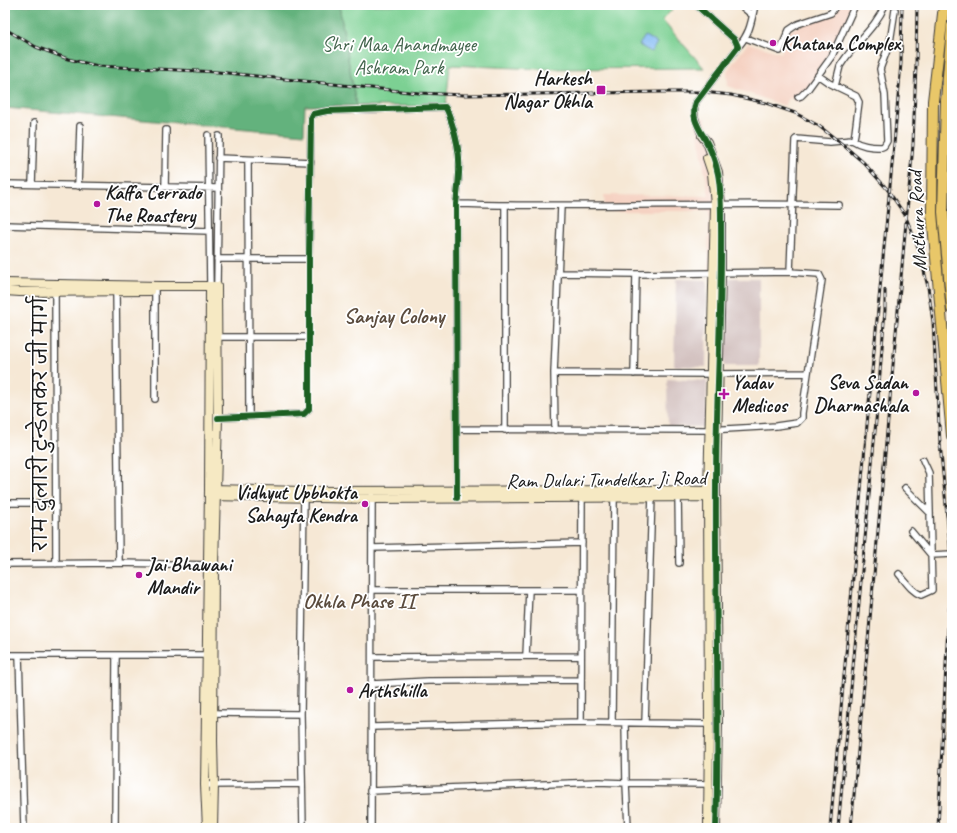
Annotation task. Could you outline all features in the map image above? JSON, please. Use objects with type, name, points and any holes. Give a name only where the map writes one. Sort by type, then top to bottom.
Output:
[{"type":"highway","name":"Mathura Road","points":[[944,5],[933,101],[932,213],[952,436]]},
{"type":"highway","name":"Mathura Road","points":[[952,26],[946,101],[943,212],[952,309]]},
{"type":"street","points":[[696,5],[735,40],[738,47]]},
{"type":"street","points":[[740,5],[752,15]]},
{"type":"street","points":[[708,828],[711,494],[718,205],[712,173],[702,142],[702,136],[694,117],[694,110],[696,102],[746,38],[751,26],[755,5]]},
{"type":"street","points":[[746,38],[780,51],[789,30],[798,24],[831,13],[836,5]]},
{"type":"street","points":[[798,98],[819,76],[832,56],[855,5]]},
{"type":"street","points":[[835,86],[840,66],[874,25],[885,5]]},
{"type":"street","points":[[790,272],[795,140],[830,142],[852,140],[860,145],[869,147],[882,147],[886,144],[885,95],[880,69],[890,42],[895,10]]},
{"type":"street","points":[[819,76],[835,86],[854,94],[858,98],[855,133],[852,140]]},
{"type":"street","points":[[218,418],[304,414],[310,407],[309,259],[312,118],[315,113],[327,111],[445,107],[458,142],[460,169],[456,204],[457,495]]},
{"type":"street","points":[[32,184],[34,123]]},
{"type":"street","points":[[78,186],[80,126]]},
{"type":"street","points":[[165,187],[166,130]]},
{"type":"street","points":[[208,135],[209,231],[217,337],[218,418],[212,492]]},
{"type":"street","points":[[213,828],[214,785],[210,713],[210,655],[213,288],[217,260],[219,136]]},
{"type":"street","points":[[218,158],[311,162]]},
{"type":"street","points":[[248,160],[248,416]]},
{"type":"street","points":[[5,184],[218,188]]},
{"type":"street","points":[[456,204],[561,206],[839,205]]},
{"type":"street","points":[[505,205],[505,430]]},
{"type":"street","points":[[555,430],[554,373],[561,206]]},
{"type":"street","points":[[5,225],[209,231]]},
{"type":"street","points":[[217,260],[309,259]]},
{"type":"street","points":[[457,429],[713,430],[776,426],[798,423],[802,418],[822,280],[817,273],[559,274]]},
{"type":"street","points":[[634,374],[636,274]]},
{"type":"street","points":[[5,283],[56,288],[116,291],[155,291],[213,288]]},
{"type":"street","points":[[5,291],[56,288],[213,288]]},
{"type":"street","name":"राम दुलारी टुन्डेलकर जी मार्ग","points":[[56,288],[56,564]]},
{"type":"street","points":[[116,291],[119,563]]},
{"type":"street","points":[[155,291],[155,399]]},
{"type":"street","points":[[217,337],[309,338]]},
{"type":"street","points":[[554,373],[808,373]]},
{"type":"street","points":[[899,574],[914,592],[921,595],[932,590],[929,473],[923,460]]},
{"type":"street","points":[[905,488],[930,513]]},
{"type":"street","name":"Ram Dulari Tundelkar Ji Road","points":[[212,492],[304,495],[711,494]]},
{"type":"street","points":[[580,722],[582,494]]},
{"type":"street","name":"Ram Dulari Tundelkar Ji Road","points":[[582,494],[614,498],[652,494]]},
{"type":"street","points":[[645,723],[652,494]]},
{"type":"street","points":[[678,494],[679,564]]},
{"type":"street","points":[[711,494],[718,723],[716,828]]},
{"type":"street","points":[[303,828],[301,714],[304,495]]},
{"type":"street","points":[[371,828],[372,495]]},
{"type":"street","points":[[612,722],[614,498]]},
{"type":"street","points":[[5,502],[56,503]]},
{"type":"street","points":[[911,531],[931,555]]},
{"type":"street","points":[[372,548],[582,543]]},
{"type":"street","points":[[931,555],[952,554]]},
{"type":"street","points":[[5,564],[211,564]]},
{"type":"street","points":[[372,590],[580,590]]},
{"type":"street","points":[[526,656],[529,590]]},
{"type":"street","points":[[5,655],[210,655]]},
{"type":"street","points":[[19,655],[24,828]]},
{"type":"street","points":[[115,828],[116,655]]},
{"type":"street","points":[[372,657],[580,656]]},
{"type":"street","points":[[372,684],[442,681],[580,680]]},
{"type":"street","points":[[210,713],[301,714]]},
{"type":"street","points":[[206,828],[205,785],[210,713]]},
{"type":"street","points":[[372,727],[580,722],[709,724]]},
{"type":"street","points":[[625,722],[628,828]]},
{"type":"street","points":[[370,791],[591,783],[708,784]]},
{"type":"street","points":[[205,785],[302,784]]},
{"type":"shaded area","points":[[837,5],[855,5],[834,56],[799,102],[789,98],[785,106],[728,86],[727,71],[748,43],[781,53],[790,31],[799,26],[832,14]]},
{"type":"shaded area","points":[[695,118],[705,118],[720,171],[725,272],[708,272],[709,211],[605,211],[604,195],[709,196]]},
{"type":"shaded area","points":[[724,278],[759,278],[759,366],[724,366]]},
{"type":"shaded area","points":[[676,279],[707,280],[706,367],[674,366]]},
{"type":"shaded area","points":[[667,379],[707,381],[706,427],[668,426]]},
{"type":"green space","points":[[5,5],[339,5],[356,106],[305,106],[304,134],[5,108]]},
{"type":"green space","name":"Shri Maa Anandmayee Ashram Park","points":[[339,5],[677,5],[662,20],[704,68],[539,69],[450,65],[446,106],[356,106]]},
{"type":"water","points":[[645,36],[657,43],[651,52],[639,45]]},
{"type":"railway","points":[[830,828],[894,144],[901,63],[902,5]]},
{"type":"railway","points":[[851,828],[913,145],[917,5]]},
{"type":"railway","points":[[5,29],[36,47],[68,59],[98,66],[218,72],[419,93],[464,95],[703,92],[731,95],[766,103],[795,113],[819,126],[842,144],[864,163],[887,189],[905,215],[918,247],[928,287],[933,322],[940,443],[952,568],[938,828]]},
{"type":"railway","points":[[838,828],[877,410],[885,310],[885,290]]},
{"type":"cycle path","points":[[696,5],[735,40],[738,47],[696,102],[694,108],[695,119],[715,162],[719,180],[721,203],[721,288],[716,453],[718,742],[716,828]]},
{"type":"cycle path","points":[[218,418],[304,414],[309,409],[309,259],[311,118],[313,114],[327,111],[445,107],[455,135],[459,154],[456,204],[457,498]]},
{"type":"place","name":"Khatana Complex","points":[[773,43]]},
{"type":"place","name":"Harkesh Nagar Okhla","points":[[601,90]]},
{"type":"place","name":"Kaffa Cerrado The Roastery","points":[[97,204]]},
{"type":"place","name":"Seva Sadan Dharmashala","points":[[916,393]]},
{"type":"place","name":"Yadav Medicos","points":[[724,394]]},
{"type":"place","name":"Vidhyut Upbhokta Sahayta Kendra","points":[[365,504]]},
{"type":"place","name":"Jai Bhawani Mandir","points":[[139,575]]},
{"type":"place","name":"Arthshilla","points":[[350,690]]},
{"type":"district","name":"Sanjay Colony","points":[[394,316]]},
{"type":"district","name":"Okhla Phase II","points":[[359,601]]}]
